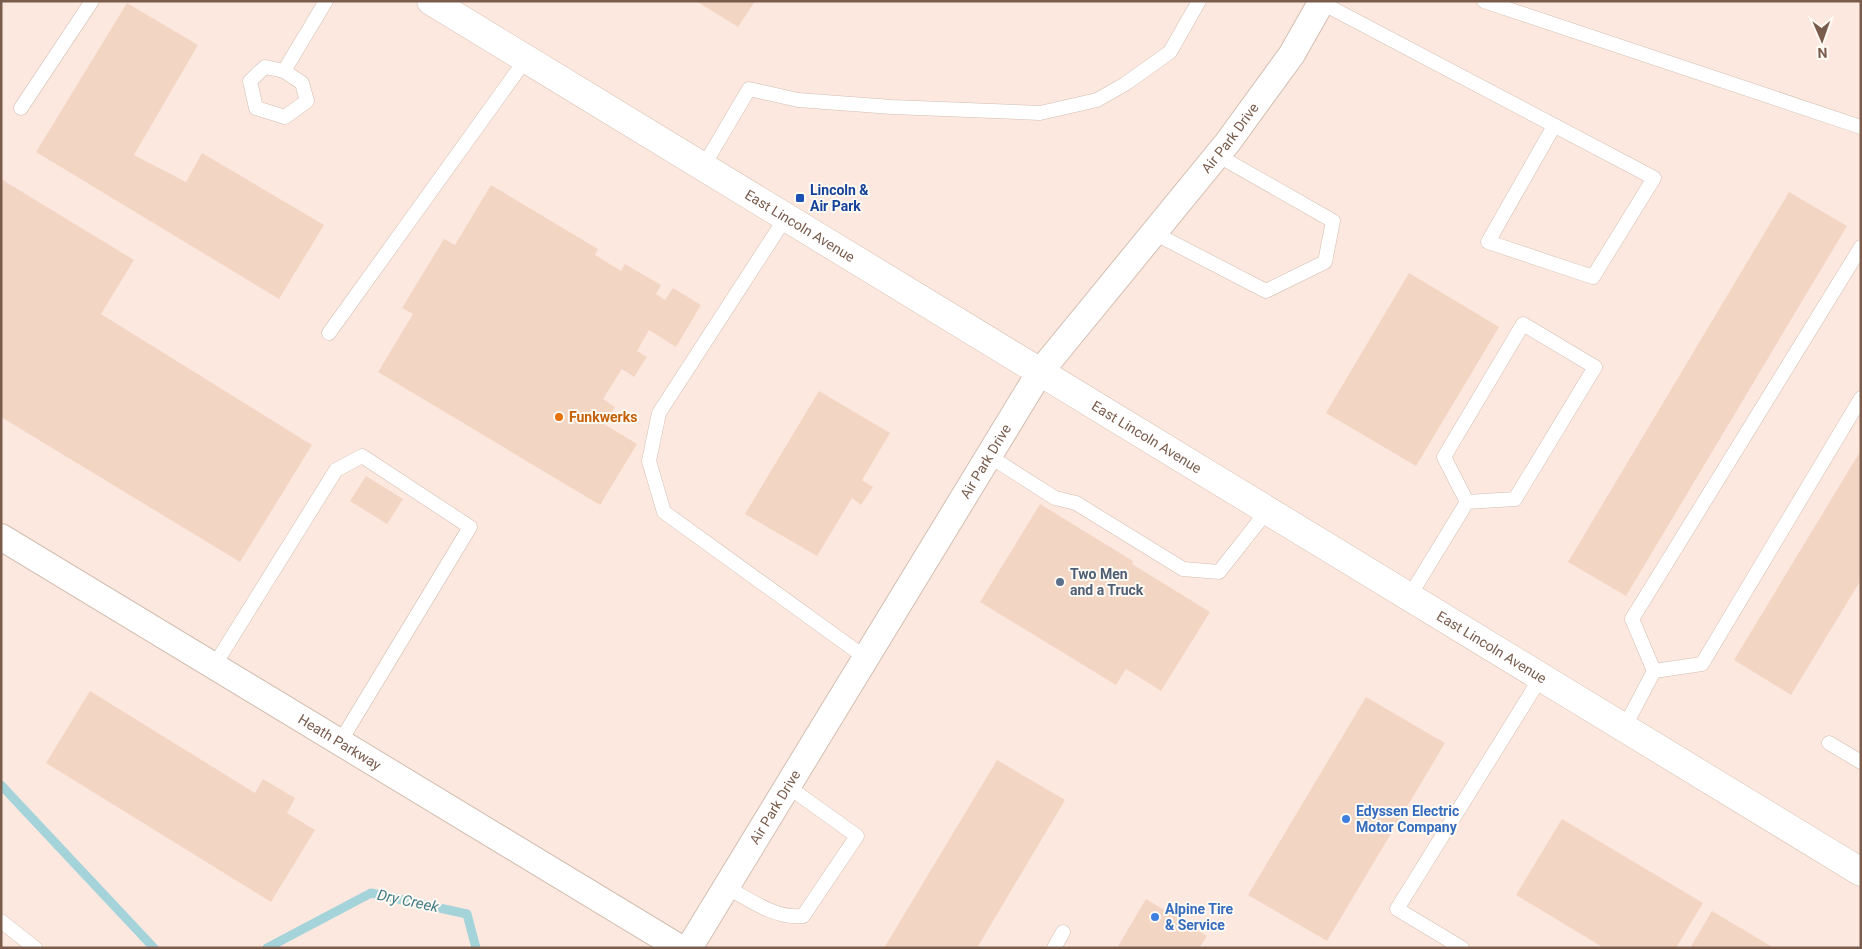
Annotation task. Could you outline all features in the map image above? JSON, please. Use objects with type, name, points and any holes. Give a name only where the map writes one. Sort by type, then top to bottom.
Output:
[{"type":"street","name":"East Lincoln Avenue","points":[[431,1],[1861,872]]},
{"type":"street","name":"Air Park Drive","points":[[689,948],[1040,372],[1217,156],[1292,54],[1322,2]]},
{"type":"street","name":"Heath Parkway","points":[[1,537],[680,948]]},
{"type":"lane","points":[[21,108],[92,1]]},
{"type":"lane","points":[[284,71],[326,1]]},
{"type":"lane","points":[[703,167],[749,89],[798,100],[971,111],[1040,113],[1097,100],[1125,84],[1170,52],[1199,1]]},
{"type":"lane","points":[[1484,1],[1861,127]]},
{"type":"lane","points":[[1322,2],[1654,178],[1593,277],[1488,242],[1554,126]]},
{"type":"lane","points":[[329,333],[526,59]]},
{"type":"lane","points":[[1154,233],[1266,292],[1325,262],[1333,220],[1217,156]]},
{"type":"lane","points":[[786,217],[659,413],[649,461],[664,512],[866,658]]},
{"type":"lane","points":[[1654,671],[1632,619],[1861,247]]},
{"type":"lane","points":[[1523,324],[1595,367],[1515,499],[1467,502],[1444,457],[1523,324]]},
{"type":"lane","points":[[1654,671],[1702,664],[1861,398]]},
{"type":"lane","points":[[214,666],[336,470],[362,456],[470,527],[340,742]]},
{"type":"lane","points":[[989,456],[1055,498],[1076,503],[1183,569],[1219,572],[1267,511]]},
{"type":"lane","points":[[1410,597],[1467,502]]},
{"type":"lane","points":[[1624,728],[1654,671]]},
{"type":"lane","points":[[1462,948],[1397,908],[1541,677]]},
{"type":"lane","points":[[1829,743],[1861,762]]},
{"type":"lane","points":[[726,887],[773,912],[803,916],[857,836],[787,786]]},
{"type":"lane","points":[[1,921],[35,948]]},
{"type":"lane","points":[[1054,948],[1063,932]]},
{"type":"shaded area","points":[[1,1],[1861,1],[1861,948],[1,948]]},
{"type":"building","points":[[696,1],[755,1],[738,27]]},
{"type":"building","points":[[127,3],[198,45],[134,155],[186,182],[202,153],[324,225],[279,299],[36,152]]},
{"type":"building","points":[[1,179],[134,260],[101,314],[312,445],[240,562],[1,417]]},
{"type":"building","points":[[491,185],[598,249],[595,255],[621,271],[625,264],[661,285],[656,294],[665,300],[673,288],[701,305],[676,347],[649,330],[637,351],[647,357],[634,377],[622,369],[603,399],[615,407],[604,424],[637,444],[600,505],[378,372],[413,314],[402,308],[444,239],[455,245]]},
{"type":"building","points":[[1789,192],[1847,226],[1626,596],[1568,562]]},
{"type":"building","points":[[1409,273],[1499,327],[1416,466],[1326,413]]},
{"type":"building","points":[[819,391],[890,433],[862,480],[873,487],[861,505],[852,498],[817,556],[745,514]]},
{"type":"building","points":[[1861,450],[1861,580],[1791,695],[1734,660]]},
{"type":"building","points":[[366,476],[403,499],[387,524],[350,501]]},
{"type":"building","points":[[1040,504],[1133,561],[1132,564],[1210,612],[1161,691],[1126,669],[1116,685],[980,602]]},
{"type":"building","points":[[90,691],[255,793],[263,779],[295,798],[287,813],[315,830],[271,902],[46,763]]},
{"type":"building","name":"Edyssen Electric Motor Company","points":[[1366,697],[1445,743],[1327,941],[1248,895]]},
{"type":"building","points":[[997,760],[1065,800],[977,948],[884,948]]},
{"type":"building","points":[[1562,819],[1703,903],[1676,948],[1604,948],[1516,895]]},
{"type":"building","name":"Alpine Tire & Service","points":[[1146,899],[1207,936],[1199,948],[1117,948]]},
{"type":"building","points":[[1712,911],[1774,948],[1690,948]]},
{"type":"waterway","name":"Dry Creek","points":[[1,785],[154,948]]},
{"type":"waterway","name":"Dry Creek","points":[[267,948],[371,893],[467,914],[476,948]]},
{"type":"place","name":"Lincoln & Air Park","points":[[800,198]]},
{"type":"place","name":"Funkwerks","points":[[559,417]]},
{"type":"place","name":"Two Men and a Truck","points":[[1060,582]]},
{"type":"place","name":"Edyssen Electric Motor Company","points":[[1346,819]]},
{"type":"place","name":"Alpine Tire & Service","points":[[1155,917]]}]
